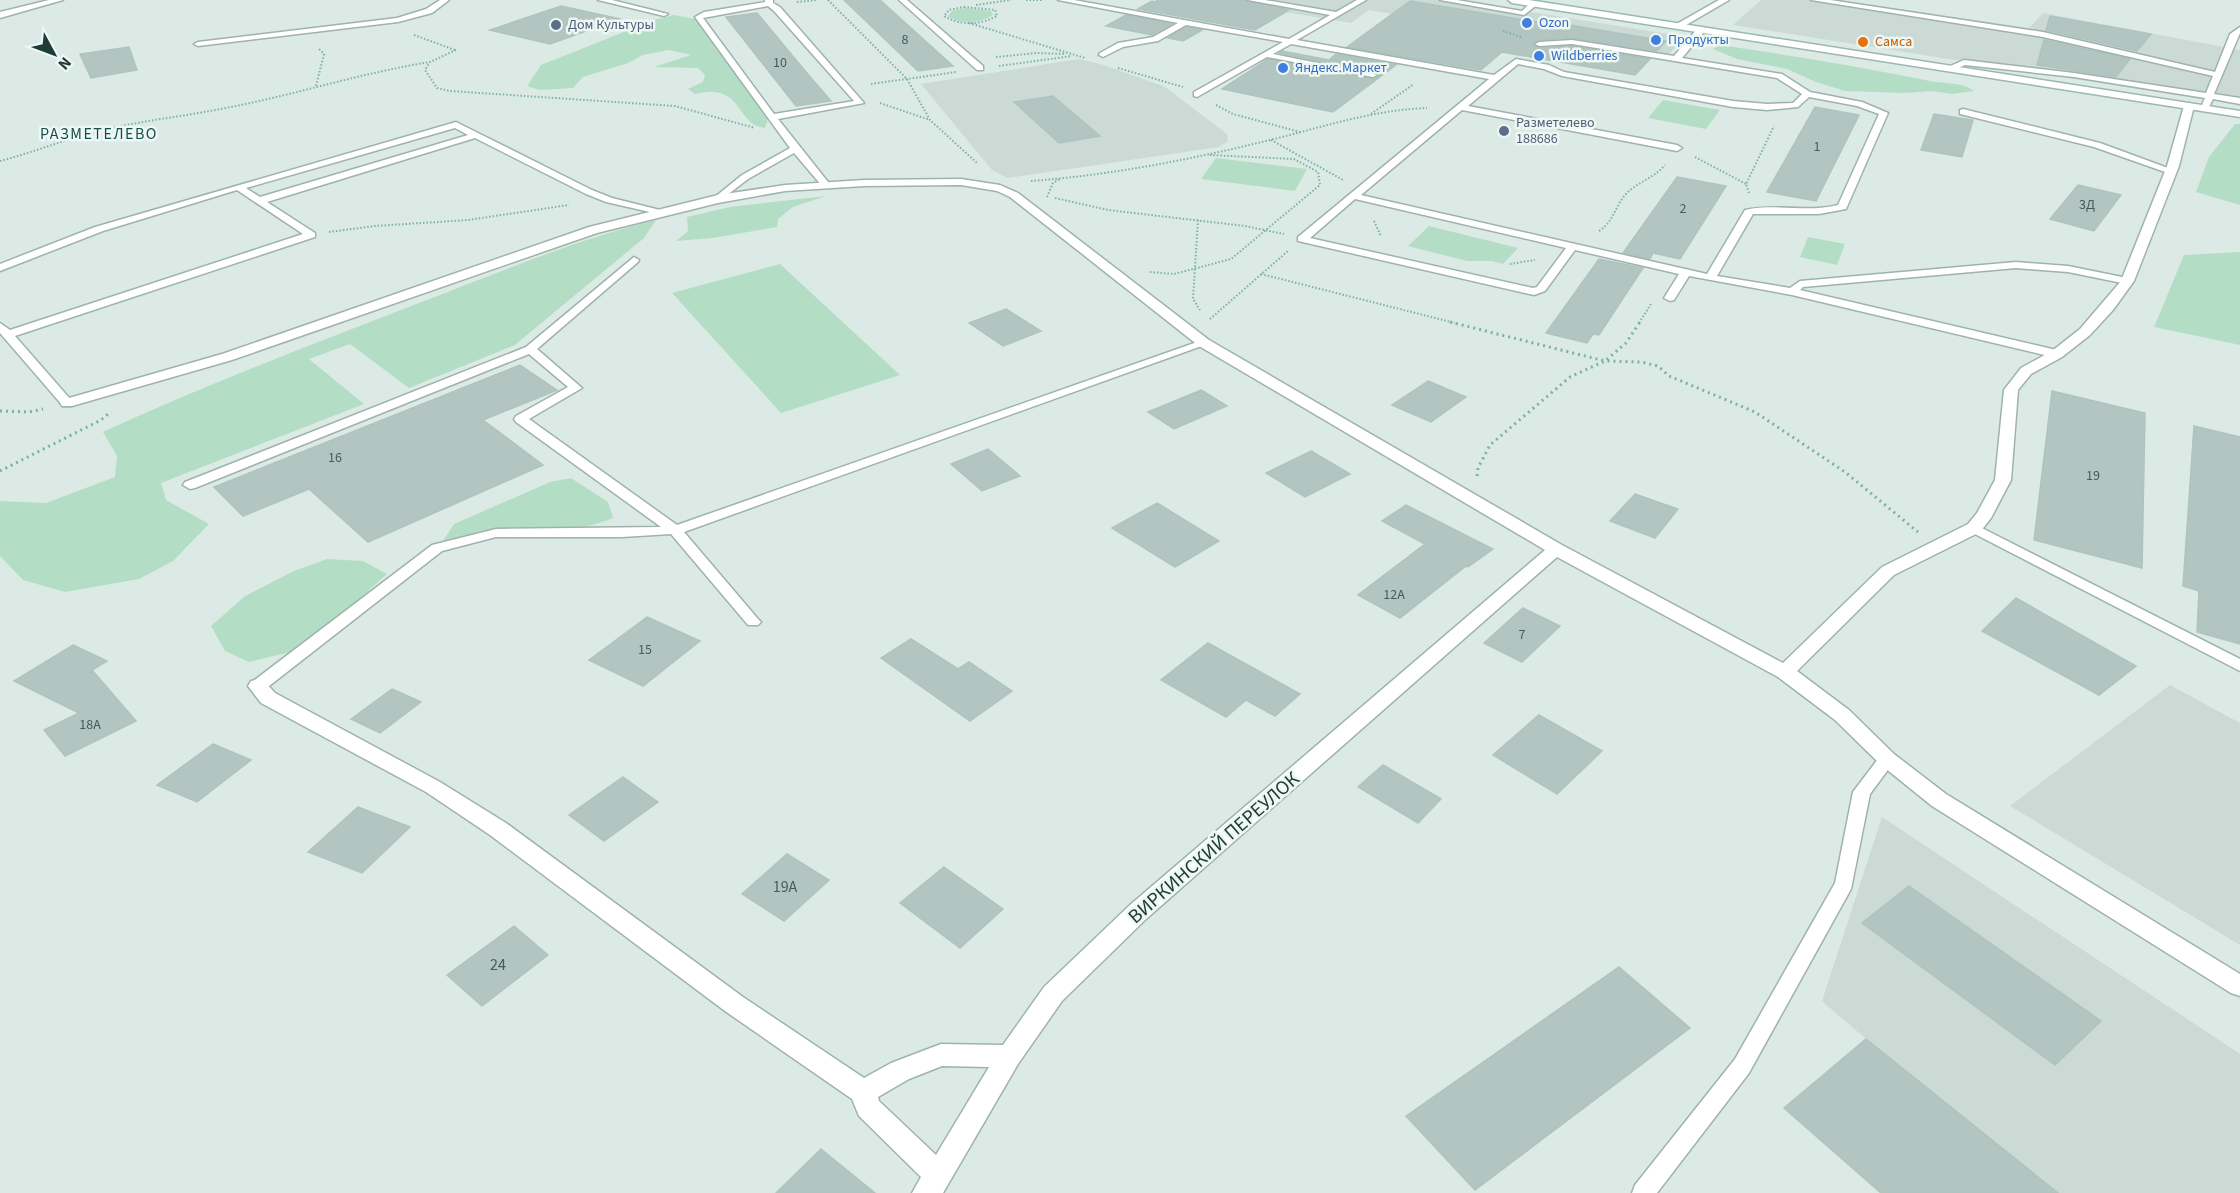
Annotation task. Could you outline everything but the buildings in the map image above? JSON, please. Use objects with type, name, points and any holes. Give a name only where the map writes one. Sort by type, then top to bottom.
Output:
[{"type":"street","points":[[0,15],[59,0]]},
{"type":"street","points":[[1512,0],[2240,114]]},
{"type":"street","points":[[1678,26],[1725,0]]},
{"type":"street","points":[[1785,672],[1888,571],[1974,528],[1985,514],[2003,480],[2011,390],[2026,371],[2057,354],[2085,332],[2108,307],[2127,281],[2171,171],[2189,106]]},
{"type":"street","points":[[67,403],[227,357],[593,230],[718,199],[825,184],[960,182],[1000,188],[1014,195],[1204,343],[1556,549],[1785,672],[1842,715],[1887,759],[1939,801],[2240,986]]},
{"type":"street","name":"ВИРКИНСКИЙ ПЕРЕУЛОК","points":[[933,1184],[1010,1056],[1053,994],[1138,912],[1556,549]]},
{"type":"street","points":[[258,686],[268,698],[433,787],[498,829],[734,1004],[863,1092],[868,1108],[933,1184]]},
{"type":"street","points":[[863,1092],[900,1071],[941,1054],[1010,1056]]},
{"type":"lane","points":[[198,44],[398,20],[429,11],[446,0]]},
{"type":"lane","points":[[602,0],[664,14]]},
{"type":"lane","points":[[903,0],[980,68]]},
{"type":"lane","points":[[1062,0],[1495,78]]},
{"type":"lane","points":[[1252,0],[1338,14]]},
{"type":"lane","points":[[1197,94],[1362,0]]},
{"type":"lane","points":[[1444,0],[1524,13],[1534,4]]},
{"type":"lane","points":[[1815,0],[2018,30],[2117,50],[2181,68],[2218,75]]},
{"type":"lane","points":[[773,117],[860,103],[769,2],[704,14],[699,17],[795,149],[825,184]]},
{"type":"lane","points":[[1104,55],[1121,45],[1155,39],[1185,22]]},
{"type":"lane","points":[[2205,108],[2234,34],[2240,29]]},
{"type":"lane","points":[[1676,59],[1701,30]]},
{"type":"lane","points":[[1539,44],[1572,42],[1779,76],[1807,94],[1859,104],[1884,113],[1842,207],[1828,212],[1764,208],[1749,212],[1710,278]]},
{"type":"lane","points":[[1267,55],[1373,75]]},
{"type":"lane","points":[[1302,239],[1516,62],[1545,67],[1562,74],[1733,104],[1795,105],[1807,94]]},
{"type":"lane","points":[[1951,69],[1964,62],[2074,75],[2240,101]]},
{"type":"lane","points":[[1459,108],[1677,148]]},
{"type":"lane","points":[[1963,112],[2097,145],[2171,171]]},
{"type":"lane","points":[[0,268],[99,229],[456,125],[609,200],[663,212]]},
{"type":"lane","points":[[259,201],[476,135]]},
{"type":"lane","points":[[718,199],[745,177],[795,149]]},
{"type":"lane","points":[[238,187],[311,235]]},
{"type":"lane","points":[[1358,192],[1710,278],[1792,292],[2057,354]]},
{"type":"lane","points":[[67,403],[4,330],[311,235]]},
{"type":"lane","points":[[1302,239],[1534,292],[1540,289],[1573,246]]},
{"type":"lane","points":[[190,485],[530,349],[634,260]]},
{"type":"lane","points":[[1792,292],[1800,284],[2016,265],[2068,268],[2127,281]]},
{"type":"lane","points":[[1670,298],[1686,272]]},
{"type":"lane","points":[[258,686],[437,548],[496,533],[675,530],[1204,343]]},
{"type":"lane","points":[[530,349],[576,388],[520,419],[675,530],[753,622]]},
{"type":"lane","points":[[1974,528],[2240,666]]},
{"type":"lane","points":[[1643,1193],[1748,1056],[1844,884],[1862,792],[1887,759]]},
{"type":"path","points":[[828,0],[907,79],[930,120],[979,165],[980,184]]},
{"type":"path","points":[[917,12],[1011,0]]},
{"type":"path","points":[[1026,0],[1046,0]]},
{"type":"path","points":[[963,7],[989,8],[995,10],[997,16],[987,21],[969,23],[952,21],[945,16],[949,10],[963,7]]},
{"type":"path","points":[[0,161],[90,133],[160,117],[226,108],[379,70],[430,62],[456,50],[392,29],[391,27],[398,20]]},
{"type":"path","points":[[316,86],[324,54],[312,45],[308,38],[320,30]]},
{"type":"path","points":[[1500,30],[1539,44]]},
{"type":"path","points":[[971,60],[1036,53],[1076,55]]},
{"type":"path","points":[[430,62],[425,70],[429,79],[437,88],[450,91],[675,106],[737,125],[783,131]]},
{"type":"path","points":[[1368,116],[1410,86],[1420,82]]},
{"type":"path","points":[[1197,94],[1233,114],[1300,132]]},
{"type":"path","points":[[856,99],[869,99],[930,120]]},
{"type":"path","points":[[1764,208],[1750,196],[1746,183],[1779,115],[1776,106]]},
{"type":"path","points":[[1026,181],[1060,179],[1204,155],[1390,111],[1459,108]]},
{"type":"path","points":[[1270,140],[1358,192],[1384,244],[1374,256]]},
{"type":"path","points":[[1573,246],[1576,242],[1609,226],[1626,193],[1658,175],[1677,148],[1746,183]]},
{"type":"path","points":[[1149,272],[1174,274],[1231,259],[1320,185],[1318,172],[1307,165],[1285,158],[1204,155]]},
{"type":"path","points":[[1307,165],[1312,164]]},
{"type":"path","points":[[1044,204],[1053,183],[1060,179]]},
{"type":"path","points":[[1047,196],[1108,210],[1198,220],[1285,234]]},
{"type":"path","points":[[311,235],[375,226],[468,220],[609,200]]},
{"type":"path","points":[[1198,220],[1193,299],[1208,321],[1302,239]]},
{"type":"path","points":[[1261,274],[1605,361],[1641,362],[1658,366],[1669,376],[1755,412],[1845,472],[1897,516],[1939,547]]},
{"type":"path","points":[[1474,501],[1478,468],[1490,445],[1570,377],[1605,361],[1626,343],[1651,303],[1670,298]]},
{"type":"path","points":[[0,471],[101,420],[141,381]]},
{"type":"path","points":[[0,411],[29,412],[67,403]]},
{"type":"shaded area","points":[[1213,0],[1458,0],[1686,37],[1669,54],[1571,37],[1526,37],[1369,10],[1351,23]]},
{"type":"shaded area","points":[[1761,0],[1838,0],[2029,28],[2043,13],[2240,50],[2240,105],[1733,25]]},
{"type":"shaded area","points":[[1079,59],[1104,65],[1165,87],[1227,134],[1228,141],[1219,147],[1007,178],[992,170],[921,84]]},
{"type":"shaded area","points":[[2170,685],[2240,723],[2240,945],[2010,806]]},
{"type":"shaded area","points":[[1882,817],[2240,1054],[2240,1193],[2058,1193],[1822,1001]]},
{"type":"green space","points":[[965,8],[991,11],[993,15],[983,20],[970,22],[958,21],[948,16],[952,11]]},
{"type":"green space","points":[[674,15],[695,19],[768,119],[765,128],[750,122],[731,98],[712,92],[695,94],[688,89],[703,82],[705,75],[698,68],[654,67],[691,55],[669,50],[643,55],[628,63],[583,77],[573,88],[539,90],[527,86],[541,65],[654,20]]},
{"type":"green space","points":[[1720,45],[1959,85],[1974,91],[1952,94],[1932,91],[1905,93],[1845,91],[1816,82],[1787,69],[1737,59],[1713,49]]},
{"type":"green space","points":[[1663,100],[1720,110],[1706,129],[1648,118]]},
{"type":"green space","points":[[2235,124],[2240,124],[2240,205],[2196,192],[2209,157]]},
{"type":"green space","points":[[1216,158],[1307,169],[1295,191],[1201,179]]},
{"type":"green space","points":[[826,196],[793,207],[778,219],[777,227],[713,238],[676,241],[688,231],[687,217],[730,207]]},
{"type":"green space","points":[[656,220],[644,238],[515,345],[409,388],[350,344],[309,359],[364,404],[161,483],[166,500],[209,524],[173,561],[139,579],[65,592],[23,580],[0,556],[0,501],[46,503],[115,477],[117,456],[103,432],[260,365],[507,269],[596,237]]},
{"type":"green space","points":[[1429,226],[1518,248],[1503,264],[1492,261],[1467,261],[1408,246]]},
{"type":"green space","points":[[1808,237],[1845,244],[1837,265],[1800,257]]},
{"type":"green space","points":[[2240,252],[2240,345],[2154,327],[2184,255]]},
{"type":"green space","points":[[780,264],[900,375],[781,413],[672,293]]},
{"type":"green space","points":[[571,478],[608,502],[613,518],[581,528],[551,532],[483,535],[443,541],[454,524],[550,482]]},
{"type":"green space","points":[[327,559],[363,561],[387,574],[348,609],[295,651],[249,662],[225,651],[211,626],[245,596],[294,571]]},
{"type":"place","name":"Ozon","points":[[1527,23]]},
{"type":"place","name":"Дом Культуры","points":[[556,25]]},
{"type":"place","name":"Продукты","points":[[1656,40]]},
{"type":"place","name":"Самса","points":[[1863,42]]},
{"type":"place","name":"Wildberries","points":[[1539,56]]},
{"type":"place","name":"Яндекс.Маркет","points":[[1283,68]]},
{"type":"place","name":"Разметелево 188686","points":[[1504,131]]},
{"type":"district","name":"РАЗМЕТЕЛЕВО","points":[[99,134]]}]
